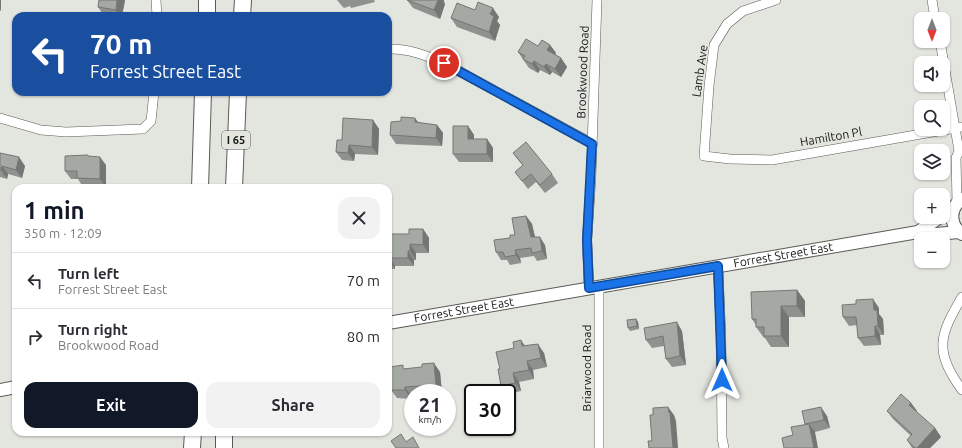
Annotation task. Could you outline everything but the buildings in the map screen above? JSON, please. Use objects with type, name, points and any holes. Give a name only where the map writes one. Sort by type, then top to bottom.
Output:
[{"type":"highway","points":[[206,12],[207,0]]},
{"type":"highway","points":[[242,12],[243,0]]},
{"type":"highway","points":[[200,184],[203,96]]},
{"type":"highway","name":"I 65","points":[[234,184],[238,96]]},
{"type":"highway","points":[[192,448],[193,436]]},
{"type":"highway","points":[[224,436],[224,448]]},
{"type":"street","points":[[156,0],[157,12]]},
{"type":"street","name":"Brookwood Road","points":[[594,288],[587,240],[597,0]]},
{"type":"street","name":"Lamb Ave","points":[[704,156],[709,86],[714,46],[727,24],[743,11],[776,0]]},
{"type":"street","points":[[932,0],[934,12]]},
{"type":"street","points":[[942,48],[959,128],[960,153],[956,158],[958,203],[953,223],[960,233]]},
{"type":"street","points":[[392,49],[420,54],[444,63],[592,144]]},
{"type":"street","points":[[0,118],[40,130],[66,132],[143,129],[151,121],[154,96]]},
{"type":"street","name":"Hamilton Pl","points":[[704,156],[730,159],[772,160],[959,128]]},
{"type":"street","name":"Forrest Street East","points":[[918,232],[930,224]]},
{"type":"street","name":"Forrest Street East","points":[[392,322],[914,233]]},
{"type":"street","name":"Forrest Street East","points":[[950,234],[960,233]]},
{"type":"street","points":[[718,266],[721,335],[722,438],[724,448]]},
{"type":"street","name":"Briarwood Road","points":[[594,288],[599,448]]},
{"type":"street","points":[[962,297],[948,323],[942,341],[943,353],[952,376],[962,390]]},
{"type":"street","points":[[0,390],[12,388]]},
{"type":"route","points":[[444,63],[592,144],[587,240],[589,288],[718,266],[722,380]]}]
